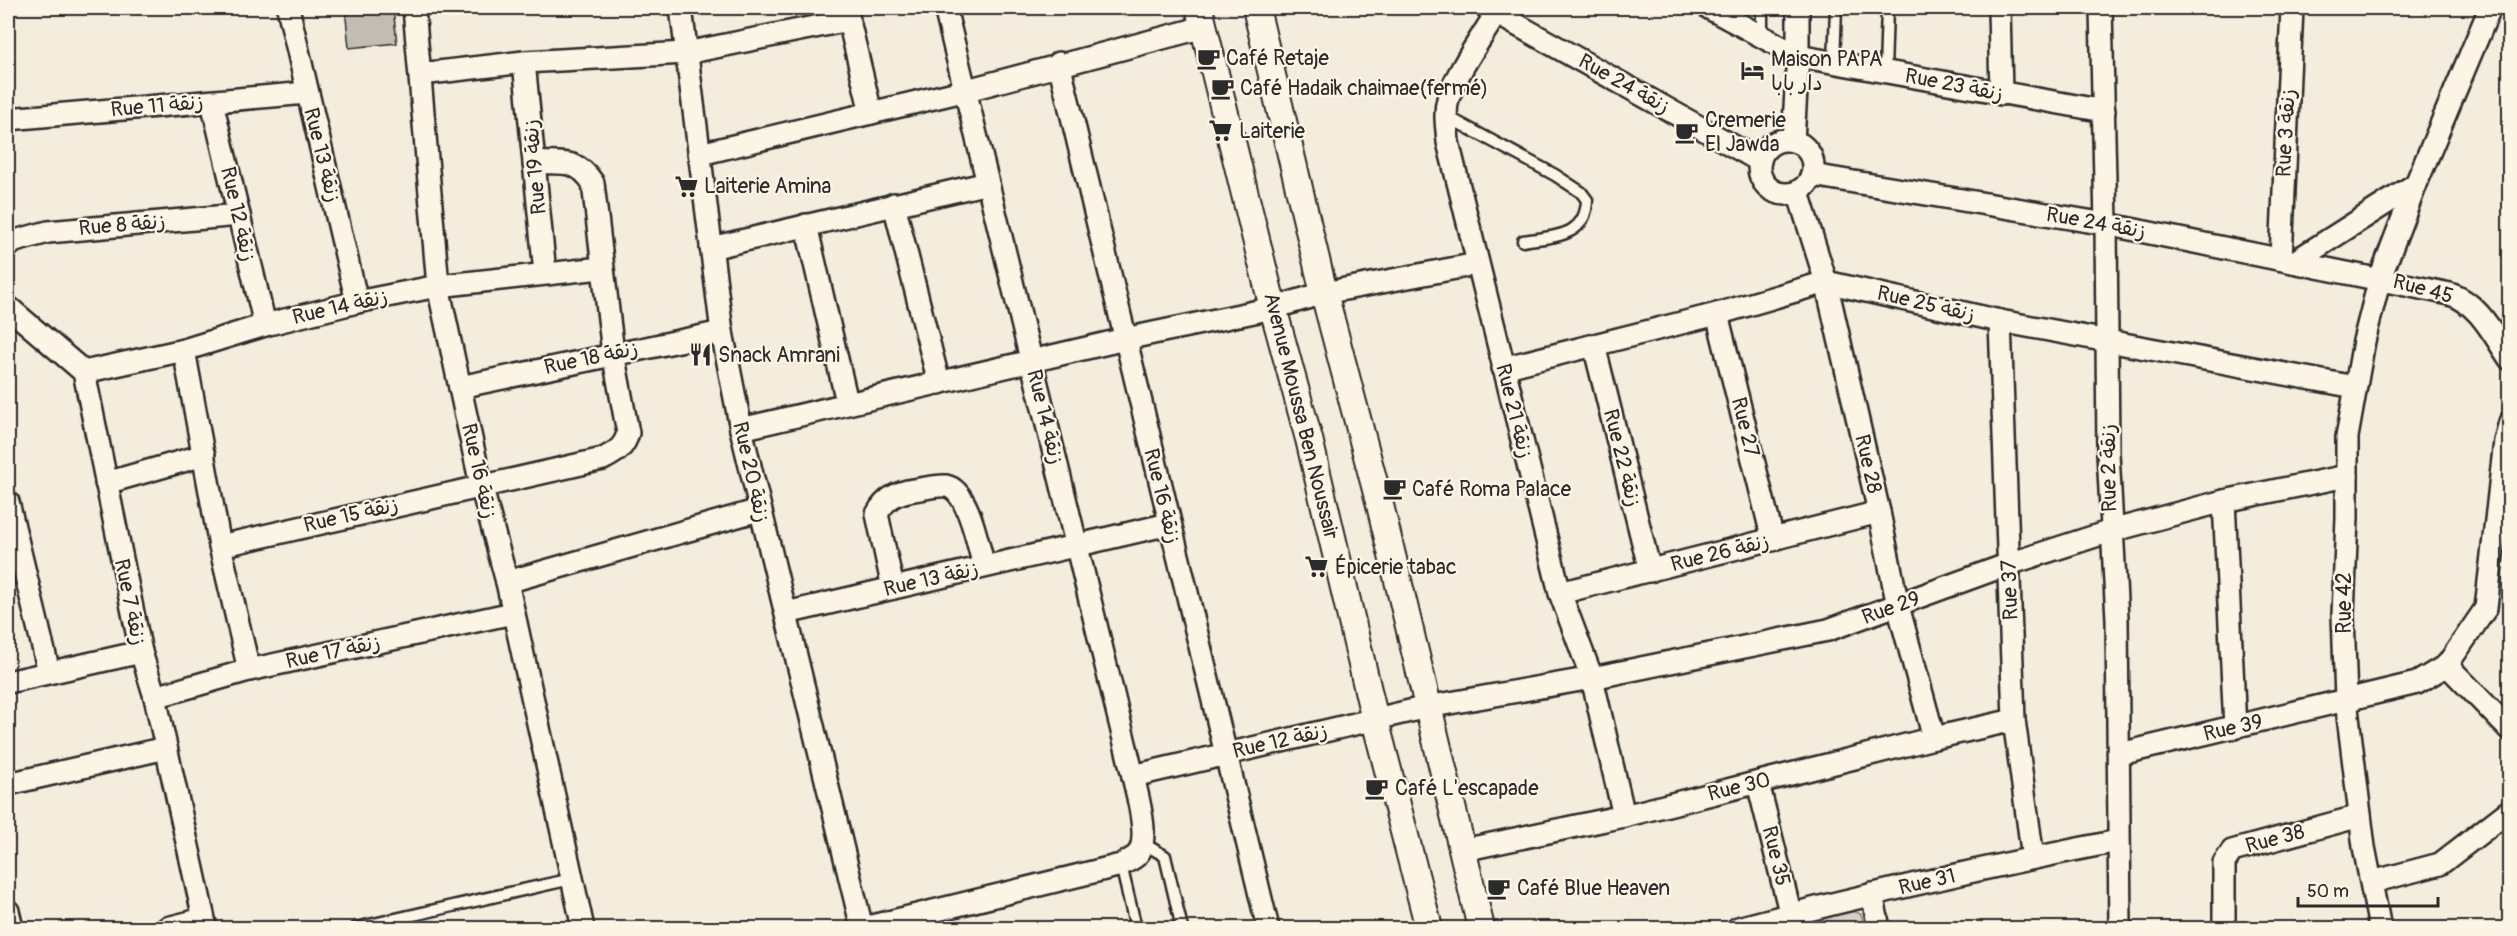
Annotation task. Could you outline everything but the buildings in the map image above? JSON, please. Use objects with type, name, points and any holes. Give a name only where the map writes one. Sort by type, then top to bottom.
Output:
[{"type":"street","name":"Rue 13 زنقة","points":[[288,8],[357,302]]},
{"type":"street","name":"Rue 16 زنقة","points":[[414,8],[438,286],[481,485],[507,582],[583,928]]},
{"type":"street","name":"Rue 20 زنقة","points":[[681,8],[722,332],[741,429],[863,928]]},
{"type":"street","name":"Rue 14 زنقة","points":[[945,8],[967,90],[1030,361],[1133,776],[1143,835]]},
{"type":"street","points":[[1256,8],[1324,292],[1380,505],[1481,928]]},
{"type":"street","name":"Rue 23 زنقة","points":[[1709,8],[1798,56],[2104,111]]},
{"type":"street","points":[[1793,141],[1798,56],[1798,8]]},
{"type":"street","points":[[1999,8],[2001,94]]},
{"type":"street","name":"Rue 2 زنقة","points":[[2101,8],[2111,531],[2117,619],[2120,754],[2118,842],[2120,928]]},
{"type":"street","name":"Rue 3 زنقة","points":[[2287,261],[2292,8]]},
{"type":"street","name":"Rue 42","points":[[2380,928],[2360,816],[2346,700],[2343,615],[2347,437],[2355,387],[2380,278],[2416,184],[2490,8]]},
{"type":"street","name":"Rue 24 زنقة","points":[[1494,9],[1760,161]]},
{"type":"street","name":"Rue 21 زنقة","points":[[1494,9],[1448,100],[1446,116],[1448,142],[1560,593],[1592,678],[1624,816]]},
{"type":"street","points":[[421,74],[525,62],[686,53],[847,14],[872,113]]},
{"type":"street","points":[[700,154],[967,90],[1201,17]]},
{"type":"street","name":"Avenue Moussa Ben Noussair","points":[[1201,17],[1273,308],[1309,439],[1375,720],[1429,928]]},
{"type":"street","name":"Rue 19 زنقة","points":[[525,62],[545,273]]},
{"type":"street","name":"Rue 16 زنقة","points":[[1059,63],[1224,754],[1268,928]]},
{"type":"street","name":"Rue 11 زنقة","points":[[8,119],[307,93]]},
{"type":"street","name":"Rue 12 زنقة","points":[[212,102],[265,325]]},
{"type":"street","points":[[1783,140],[1793,141],[1803,146],[1810,154],[1813,164],[1812,175],[1804,188],[1798,192],[1784,194],[1768,188],[1760,175],[1760,161],[1764,151],[1772,144],[1783,140]]},
{"type":"street","points":[[481,485],[603,459],[619,451],[628,433],[613,353],[601,268],[593,183],[580,167],[570,163],[534,163]]},
{"type":"street","name":"Rue 24 زنقة","points":[[1812,175],[2106,224],[2380,278]]},
{"type":"street","points":[[711,248],[988,183]]},
{"type":"street","points":[[2287,261],[2416,184]]},
{"type":"street","name":"Rue 28","points":[[1798,192],[1826,282],[1880,512],[1898,606],[1934,738]]},
{"type":"street","points":[[894,204],[939,383]]},
{"type":"street","name":"Rue 8 زنقة","points":[[8,246],[15,241],[48,232],[238,215]]},
{"type":"street","points":[[806,225],[847,402]]},
{"type":"street","points":[[741,429],[847,402],[1273,308],[1324,292],[1477,264]]},
{"type":"street","name":"Rue 14 زنقة","points":[[84,372],[184,350],[265,325],[357,302],[438,286],[601,268]]},
{"type":"street","name":"Rue 45","points":[[2380,278],[2459,296],[2474,308],[2510,359]]},
{"type":"street","name":"Rue 25 زنقة","points":[[1503,368],[1717,314],[1826,282],[2000,321],[2355,387]]},
{"type":"street","points":[[8,307],[84,372]]},
{"type":"street","name":"Rue 27","points":[[1717,314],[1773,540]]},
{"type":"street","name":"Rue 37","points":[[2000,321],[2014,720],[2033,858]]},
{"type":"street","name":"Rue 18 زنقة","points":[[460,387],[613,353],[722,332]]},
{"type":"street","name":"Rue 22 زنقة","points":[[1594,345],[1650,571]]},
{"type":"street","points":[[184,350],[220,546],[249,670]]},
{"type":"street","name":"Rue 7 زنقة","points":[[84,372],[141,652],[155,697],[205,924]]},
{"type":"street","points":[[2510,422],[2505,441],[2487,608],[2447,665],[2510,729]]},
{"type":"street","points":[[105,483],[204,455]]},
{"type":"street","name":"Rue 29","points":[[1427,707],[1592,678],[1828,630],[2009,564],[2111,531],[2224,501],[2347,476]]},
{"type":"street","name":"Rue 15 زنقة","points":[[220,546],[481,485]]},
{"type":"street","points":[[893,588],[877,514],[888,498],[908,490],[945,486],[955,490],[965,503],[984,566]]},
{"type":"street","points":[[2224,501],[2235,728]]},
{"type":"street","points":[[8,502],[49,672]]},
{"type":"street","points":[[507,582],[759,510]]},
{"type":"street","name":"Rue 26 زنقة","points":[[1560,593],[1880,512]]},
{"type":"street","name":"Rue 13 زنقة","points":[[786,614],[1169,524]]},
{"type":"street","name":"Rue 17 زنقة","points":[[155,697],[249,670],[513,613]]},
{"type":"street","points":[[8,682],[141,652]]},
{"type":"street","name":"Rue 39","points":[[2120,754],[2417,683],[2447,665]]},
{"type":"street","name":"Rue 12 زنقة","points":[[1133,776],[1427,707]]},
{"type":"street","name":"Rue 30","points":[[1463,850],[1624,816],[2014,720]]},
{"type":"street","points":[[8,784],[166,748]]},
{"type":"street","name":"Rue 35","points":[[1758,783],[1792,922]]},
{"type":"street","points":[[2372,882],[2440,864],[2510,810]]},
{"type":"street","name":"Rue 38","points":[[2224,928],[2224,863],[2232,851],[2360,816]]},
{"type":"street","points":[[863,928],[1121,865],[1137,856],[1143,835]]},
{"type":"street","name":"Rue 31","points":[[1738,928],[1792,922],[1872,894],[2033,858],[2118,842]]},
{"type":"street","points":[[1872,894],[1879,928]]},
{"type":"street","points":[[8,910],[12,928]]},
{"type":"street","points":[[167,928],[205,924]]},
{"type":"lane","points":[[1762,8],[1762,36]]},
{"type":"lane","points":[[1834,63],[1836,8]]},
{"type":"lane","points":[[1885,72],[1887,8]]},
{"type":"lane","points":[[1446,116],[1555,175],[1581,192],[1587,200],[1584,221],[1577,228],[1559,235],[1523,241]]},
{"type":"lane","points":[[1143,835],[1165,856],[1182,928]]},
{"type":"lane","points":[[1121,865],[1136,928]]},
{"type":"lane","points":[[356,928],[571,879]]},
{"type":"shaded area","points":[[1847,909],[1861,914],[1866,928],[1809,928],[1814,919]]},
{"type":"place","name":"Café Retaje","points":[[1208,58]]},
{"type":"place","name":"Maison PAPA دار بابا","points":[[1753,71]]},
{"type":"place","name":"Café Hadaik chaimae(fermé)","points":[[1222,88]]},
{"type":"place","name":"Laiterie","points":[[1221,131]]},
{"type":"place","name":"Cremerie El Jawda","points":[[1687,132]]},
{"type":"place","name":"Laiterie Amina","points":[[686,186]]},
{"type":"place","name":"Snack Amrani","points":[[700,355]]},
{"type":"place","name":"Café Roma Palace","points":[[1394,489]]},
{"type":"place","name":"Épicerie tabac","points":[[1317,567]]},
{"type":"place","name":"Café L'escapade","points":[[1377,788]]},
{"type":"place","name":"Café Blue Heaven","points":[[1499,888]]}]
